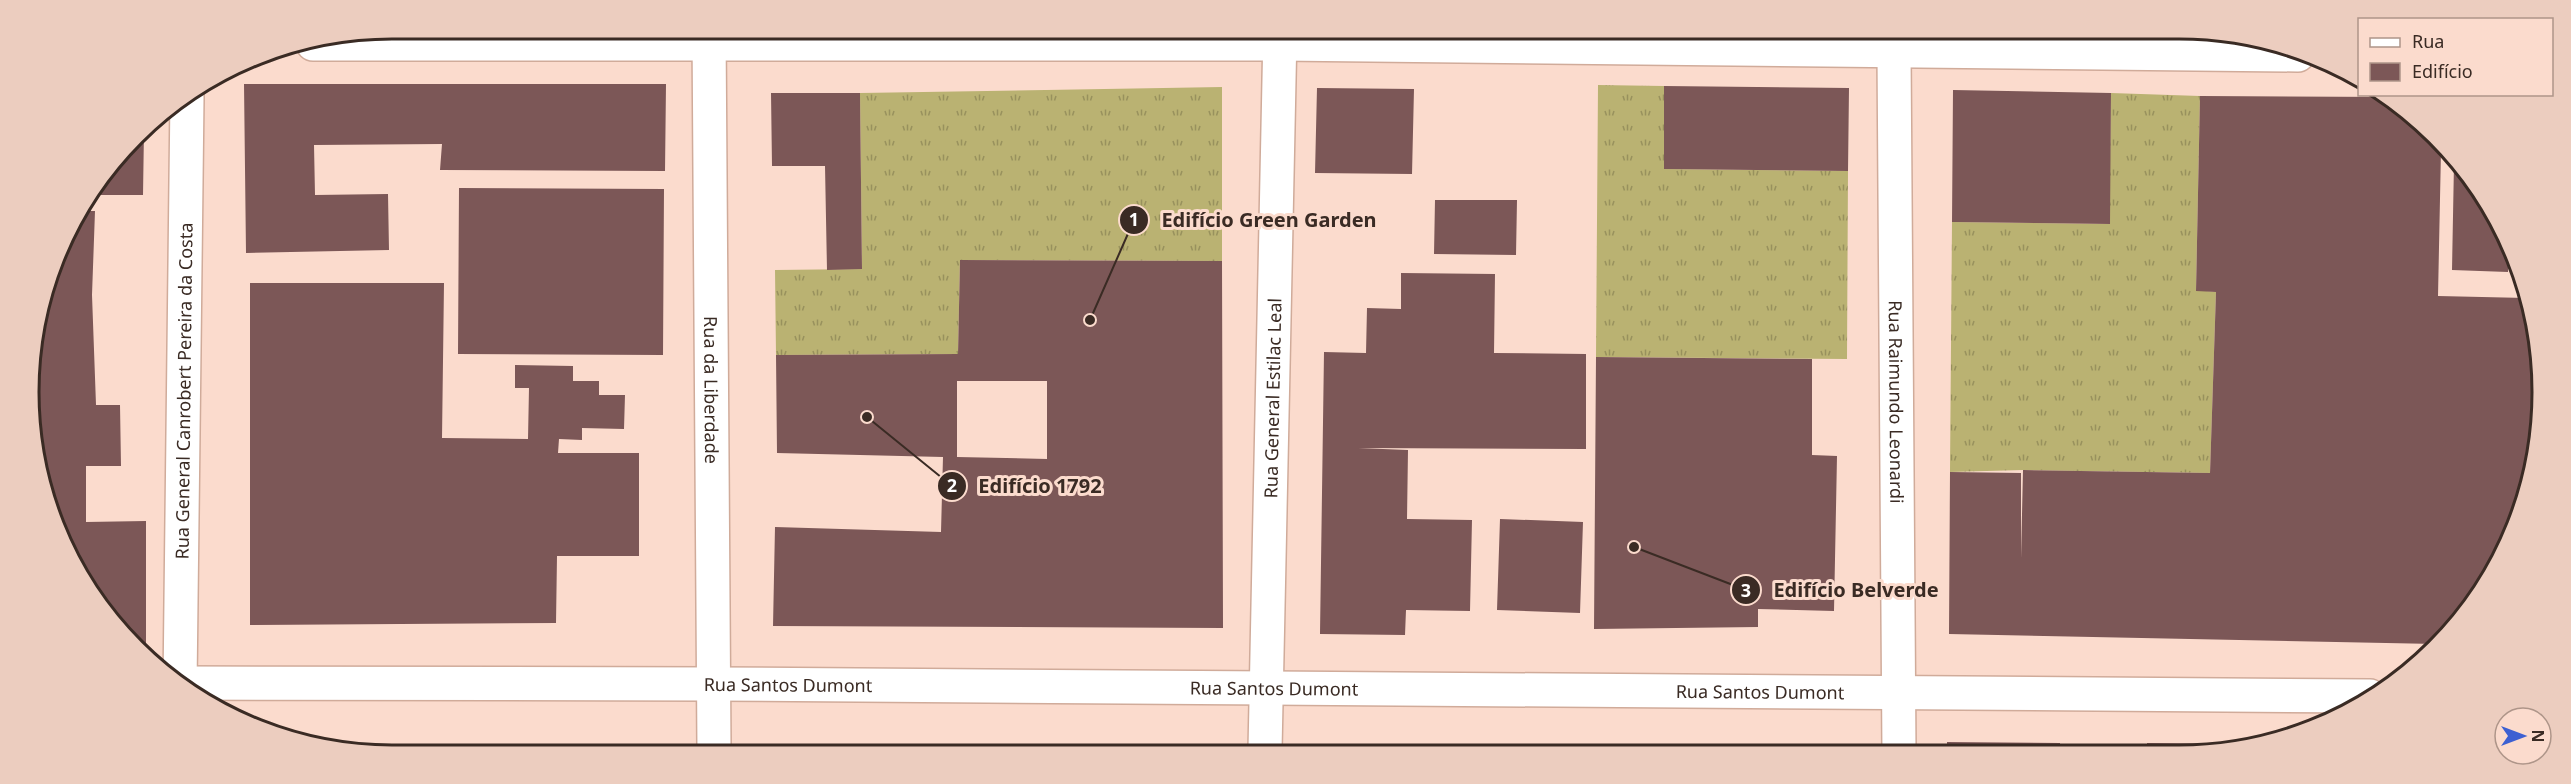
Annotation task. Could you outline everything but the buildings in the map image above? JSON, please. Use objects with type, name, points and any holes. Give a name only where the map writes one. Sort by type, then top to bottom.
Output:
[{"type":"street","points":[[337,44],[560,39]]},
{"type":"street","name":"Rua da Liberdade","points":[[709,39],[714,745]]},
{"type":"street","name":"Rua General Estilac Leal","points":[[1265,745],[1280,39]]},
{"type":"street","points":[[1389,39],[1894,43],[2281,54]]},
{"type":"street","name":"Rua Raimundo Leonardi","points":[[1894,43],[1899,745]]},
{"type":"street","name":"Rua General Canrobert Pereira da Costa","points":[[180,674],[187,105]]},
{"type":"street","name":"Rua Santos Dumont","points":[[193,684],[714,684],[2359,696]]},
{"type":"green space","points":[[2084,39],[2179,39],[2225,42]]},
{"type":"green space","points":[[1598,85],[1664,86],[1664,169],[1848,171],[1847,359],[1596,357]]},
{"type":"green space","points":[[1222,87],[1222,261],[960,260],[958,354],[776,355],[775,270],[862,269],[860,93]]},
{"type":"green space","points":[[2111,93],[2200,96],[2196,290],[2216,292],[2210,473],[2023,470],[1950,472],[1952,222],[2109,224]]},
{"type":"place","name":"Edifício Green Garden","points":[[1090,320]]},
{"type":"place","name":"Edifício 1792","points":[[867,417]]},
{"type":"place","name":"Edifício Belverde","points":[[1634,547]]}]
